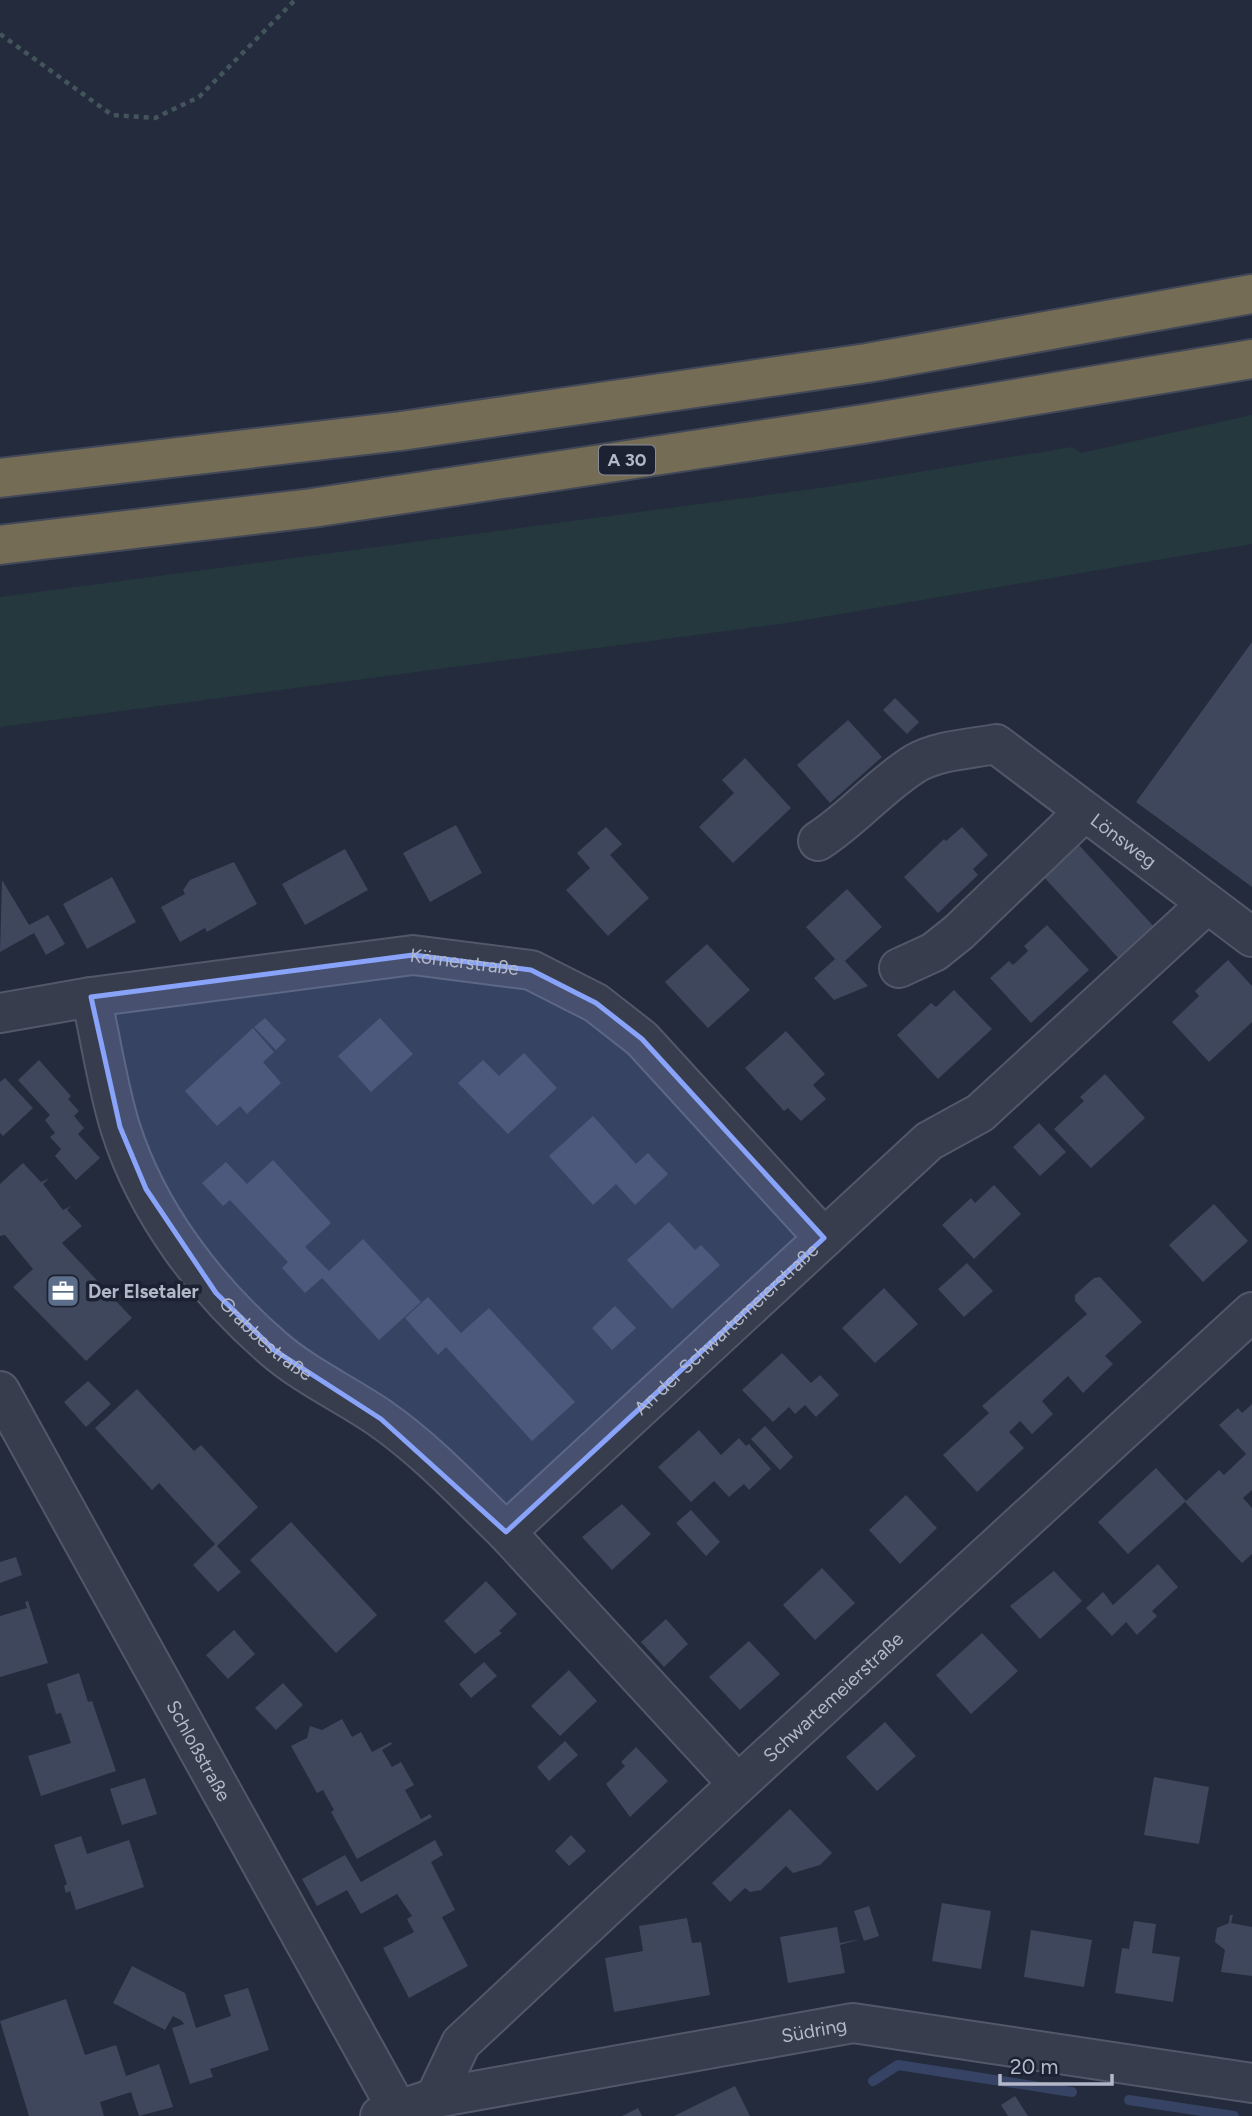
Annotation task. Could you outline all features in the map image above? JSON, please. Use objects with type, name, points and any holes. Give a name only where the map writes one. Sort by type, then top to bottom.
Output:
[{"type":"highway","points":[[0,478],[401,431],[854,365],[1252,294]]},
{"type":"highway","name":"A 30","points":[[0,545],[340,504],[864,424],[1252,359]]},
{"type":"street","name":"Lönsweg","points":[[818,841],[839,828],[890,781],[918,762],[996,744],[1252,937]]},
{"type":"street","points":[[899,968],[933,952],[959,932],[1084,812]]},
{"type":"street","name":"An der Schwartemeierstraße","points":[[506,1532],[929,1141],[980,1113],[1207,904]]},
{"type":"street","name":"Körnerstraße","points":[[0,1013],[91,997],[413,956],[531,970],[596,1003],[642,1039],[824,1238]]},
{"type":"street","name":"Grabbestraße","points":[[91,997],[120,1127],[146,1189],[180,1245],[216,1293],[274,1350],[381,1419],[450,1476],[506,1532]]},
{"type":"street","name":"Schwartemeierstraße","points":[[435,2098],[461,2043],[738,1784],[1252,1312]]},
{"type":"street","name":"Schloßstraße","points":[[0,1391],[393,2114]]},
{"type":"street","points":[[506,1532],[738,1784]]},
{"type":"street","name":"Südring","points":[[393,2114],[435,2098],[853,2023],[1252,2083]]},
{"type":"path","points":[[0,34],[112,115],[155,118],[199,97],[295,0]]},
{"type":"highlighted area","points":[[413,955],[531,970],[596,1003],[642,1039],[824,1238],[506,1532],[381,1419],[274,1350],[216,1293],[146,1189],[120,1127],[91,997]]},
{"type":"shaded area","points":[[1252,415],[1252,544],[787,623],[0,727],[0,597],[827,487],[1072,447],[1081,453]]},
{"type":"building","points":[[1252,642],[1252,887],[1136,802]]},
{"type":"building","points":[[895,698],[919,722],[907,734],[883,710]]},
{"type":"building","points":[[848,720],[882,757],[830,803],[797,765]]},
{"type":"building","points":[[745,758],[791,808],[733,863],[699,827],[734,793],[722,780]]},
{"type":"building","points":[[456,825],[482,873],[430,902],[403,853]]},
{"type":"building","points":[[606,827],[622,844],[610,855],[649,898],[608,936],[566,890],[590,868],[577,853]]},
{"type":"building","points":[[962,827],[988,855],[973,869],[978,875],[938,913],[904,877],[944,839],[946,841]]},
{"type":"building","points":[[1077,843],[1157,930],[1122,962],[1042,875]]},
{"type":"building","points":[[345,849],[368,890],[305,925],[282,884]]},
{"type":"building","points":[[234,862],[257,904],[207,932],[205,928],[180,942],[161,907],[185,894],[183,890],[190,880]]},
{"type":"building","points":[[112,877],[136,922],[87,949],[63,904]]},
{"type":"building","points":[[2,880],[29,925],[48,915],[65,944],[46,955],[34,933],[0,952]]},
{"type":"building","points":[[847,889],[882,927],[845,961],[868,986],[834,1000],[814,978],[835,959],[806,927]]},
{"type":"building","points":[[1047,925],[1089,970],[1031,1023],[990,978],[1009,961],[1013,965],[1028,951],[1024,946]]},
{"type":"building","points":[[707,944],[750,990],[708,1028],[665,982]]},
{"type":"building","points":[[1228,960],[1252,986],[1252,1022],[1209,1062],[1172,1022],[1199,996],[1195,991]]},
{"type":"building","points":[[954,990],[992,1029],[938,1079],[897,1035],[931,1003],[936,1007]]},
{"type":"building","points":[[265,1018],[286,1040],[276,1050],[254,1027]]},
{"type":"building","points":[[380,1018],[413,1054],[371,1092],[338,1056]]},
{"type":"building","points":[[253,1028],[274,1052],[263,1062],[281,1083],[247,1114],[240,1106],[217,1126],[185,1091]]},
{"type":"building","points":[[786,1031],[825,1074],[813,1085],[826,1099],[801,1121],[788,1108],[784,1111],[745,1068]]},
{"type":"building","points":[[524,1053],[557,1088],[508,1134],[458,1083],[483,1060],[499,1076]]},
{"type":"building","points":[[39,1060],[71,1096],[68,1099],[79,1111],[74,1116],[84,1128],[78,1134],[100,1158],[76,1180],[55,1156],[61,1149],[50,1137],[55,1133],[45,1120],[50,1115],[18,1080]]},
{"type":"building","points":[[1105,1074],[1145,1118],[1091,1168],[1054,1129],[1084,1101],[1080,1097]]},
{"type":"building","points":[[5,1078],[33,1108],[3,1136],[0,1133],[0,1082]]},
{"type":"building","points":[[593,1116],[636,1164],[648,1153],[668,1174],[635,1205],[616,1184],[593,1205],[549,1156]]},
{"type":"building","points":[[1039,1123],[1066,1152],[1040,1176],[1013,1147]]},
{"type":"building","points":[[273,1160],[331,1223],[305,1247],[329,1271],[363,1239],[421,1302],[379,1340],[322,1278],[305,1293],[282,1268],[288,1262],[230,1200],[223,1206],[202,1183],[226,1162],[247,1184]]},
{"type":"building","points":[[23,1163],[41,1182],[49,1178],[43,1184],[63,1210],[71,1206],[67,1210],[82,1226],[62,1243],[132,1318],[86,1361],[13,1287],[33,1269],[5,1235],[0,1236],[0,1184]]},
{"type":"building","points":[[994,1185],[1021,1214],[974,1259],[942,1225],[971,1198],[975,1203]]},
{"type":"building","points":[[1214,1204],[1248,1241],[1203,1282],[1169,1245]]},
{"type":"building","points":[[669,1222],[695,1250],[701,1245],[720,1265],[672,1309],[627,1260]]},
{"type":"building","points":[[967,1263],[993,1291],[964,1317],[938,1289]]},
{"type":"building","points":[[1100,1277],[1142,1322],[1105,1356],[1113,1364],[1083,1393],[1068,1376],[1042,1401],[1053,1414],[1032,1434],[1020,1421],[1009,1432],[1024,1448],[977,1492],[943,1455],[989,1413],[982,1406],[1087,1314],[1075,1301],[1075,1295],[1094,1278]]},
{"type":"building","points":[[884,1288],[918,1324],[875,1363],[842,1328]]},
{"type":"building","points":[[428,1297],[461,1333],[489,1308],[575,1402],[532,1441],[446,1347],[438,1355],[405,1318]]},
{"type":"building","points":[[615,1306],[636,1328],[612,1350],[592,1328]]},
{"type":"building","points":[[782,1353],[811,1383],[820,1375],[839,1395],[816,1417],[805,1405],[795,1414],[789,1407],[773,1422],[742,1390]]},
{"type":"building","points":[[88,1381],[111,1404],[86,1427],[64,1402]]},
{"type":"building","points":[[137,1389],[194,1451],[201,1445],[258,1507],[217,1546],[241,1572],[218,1592],[193,1565],[215,1544],[159,1483],[152,1490],[95,1428]]},
{"type":"building","points":[[1252,1404],[1252,1490],[1243,1498],[1252,1508],[1252,1554],[1242,1563],[1185,1502],[1219,1470],[1224,1475],[1246,1454],[1219,1425],[1238,1408],[1242,1413]]},
{"type":"building","points":[[765,1426],[793,1457],[780,1470],[751,1439]]},
{"type":"building","points":[[699,1430],[721,1455],[739,1438],[746,1446],[749,1444],[771,1469],[749,1490],[744,1484],[729,1497],[714,1481],[691,1502],[658,1467]]},
{"type":"building","points":[[1156,1468],[1186,1501],[1128,1554],[1098,1522]]},
{"type":"building","points":[[906,1495],[937,1528],[900,1564],[869,1530]]},
{"type":"building","points":[[622,1504],[651,1534],[612,1570],[582,1537]]},
{"type":"building","points":[[691,1510],[720,1542],[706,1556],[676,1523]]},
{"type":"building","points":[[291,1522],[377,1615],[336,1653],[250,1560]]},
{"type":"building","points":[[16,1557],[22,1575],[0,1583],[0,1562]]},
{"type":"building","points":[[1158,1564],[1178,1587],[1152,1611],[1157,1616],[1137,1635],[1126,1622],[1112,1636],[1086,1608],[1103,1592],[1113,1605]]},
{"type":"building","points":[[822,1568],[855,1603],[815,1640],[783,1605]]},
{"type":"building","points":[[1054,1571],[1082,1601],[1040,1639],[1010,1606]]},
{"type":"building","points":[[486,1581],[517,1614],[499,1631],[502,1633],[475,1654],[444,1621]]},
{"type":"building","points":[[28,1601],[48,1663],[0,1677],[0,1616],[27,1608],[25,1602]]},
{"type":"building","points":[[666,1619],[688,1644],[664,1667],[641,1642]]},
{"type":"building","points":[[234,1630],[255,1654],[228,1679],[206,1655]]},
{"type":"building","points":[[982,1633],[1018,1671],[971,1714],[936,1675]]},
{"type":"building","points":[[749,1641],[780,1674],[740,1710],[709,1677]]},
{"type":"building","points":[[484,1662],[497,1676],[471,1698],[459,1684]]},
{"type":"building","points":[[569,1670],[597,1701],[560,1736],[531,1706]]},
{"type":"building","points":[[79,1673],[88,1702],[92,1701],[116,1771],[41,1796],[28,1756],[71,1743],[61,1713],[56,1714],[47,1684]]},
{"type":"building","points":[[283,1683],[303,1705],[276,1730],[255,1708]]},
{"type":"building","points":[[342,1719],[352,1737],[361,1732],[372,1752],[391,1742],[392,1744],[382,1750],[392,1767],[401,1762],[414,1785],[405,1790],[421,1819],[430,1814],[432,1817],[357,1859],[331,1812],[334,1810],[323,1790],[317,1793],[291,1746],[307,1738],[310,1726],[322,1730]]},
{"type":"building","points":[[885,1722],[916,1756],[877,1791],[846,1757]]},
{"type":"building","points":[[565,1741],[578,1755],[549,1781],[537,1767]]},
{"type":"building","points":[[636,1747],[668,1781],[630,1817],[606,1784],[625,1766],[621,1762]]},
{"type":"building","points":[[1154,1777],[1209,1787],[1199,1844],[1144,1835]]},
{"type":"building","points":[[145,1778],[157,1814],[122,1825],[110,1789]]},
{"type":"building","points":[[790,1809],[832,1853],[820,1865],[793,1873],[786,1866],[761,1890],[750,1892],[745,1888],[730,1902],[712,1883]]},
{"type":"building","points":[[571,1835],[586,1851],[569,1866],[555,1851]]},
{"type":"building","points":[[81,1836],[87,1854],[129,1840],[144,1887],[76,1910],[70,1891],[66,1893],[64,1886],[67,1884],[54,1845]]},
{"type":"building","points":[[435,1840],[443,1855],[431,1862],[455,1910],[442,1917],[468,1966],[409,1998],[383,1948],[414,1932],[407,1919],[412,1916],[397,1894],[361,1914],[347,1890],[317,1906],[302,1879],[345,1855],[361,1882]]},
{"type":"building","points":[[942,1903],[991,1911],[981,1969],[932,1961]]},
{"type":"building","points":[[869,1906],[879,1936],[864,1941],[854,1911]]},
{"type":"building","points":[[1230,1915],[1233,1915],[1231,1923],[1252,1927],[1252,1976],[1221,1972],[1225,1950],[1215,1942],[1217,1928],[1229,1923]]},
{"type":"building","points":[[687,1918],[692,1943],[701,1942],[710,1995],[614,2012],[605,1958],[643,1951],[639,1926]]},
{"type":"building","points":[[1134,1921],[1156,1924],[1152,1953],[1180,1957],[1173,2002],[1115,1993],[1122,1948],[1129,1949]]},
{"type":"building","points":[[837,1927],[840,1943],[860,1939],[840,1945],[845,1973],[788,1983],[780,1937]]},
{"type":"building","points":[[1031,1930],[1092,1940],[1084,1987],[1024,1977]]},
{"type":"building","points":[[132,1966],[185,1993],[196,2028],[231,2016],[224,1995],[248,1988],[269,2050],[210,2069],[213,2077],[190,2084],[172,2028],[184,2024],[182,2021],[173,2016],[165,2030],[113,2003]]},
{"type":"building","points":[[66,1999],[85,2055],[116,2045],[126,2076],[159,2064],[173,2107],[139,2116],[131,2092],[100,2102],[104,2116],[29,2116],[0,2021]]},
{"type":"building","points":[[735,2086],[750,2116],[674,2116]]},
{"type":"building","points":[[1015,2096],[1028,2116],[1008,2116],[1001,2105]]},
{"type":"building","points":[[638,2108],[642,2116],[622,2116]]},
{"type":"waterway","points":[[873,2081],[898,2065],[1072,2092]]},
{"type":"waterway","points":[[1129,2100],[1234,2116]]},
{"type":"place","name":"Der Elsetaler","points":[[63,1291]]}]
